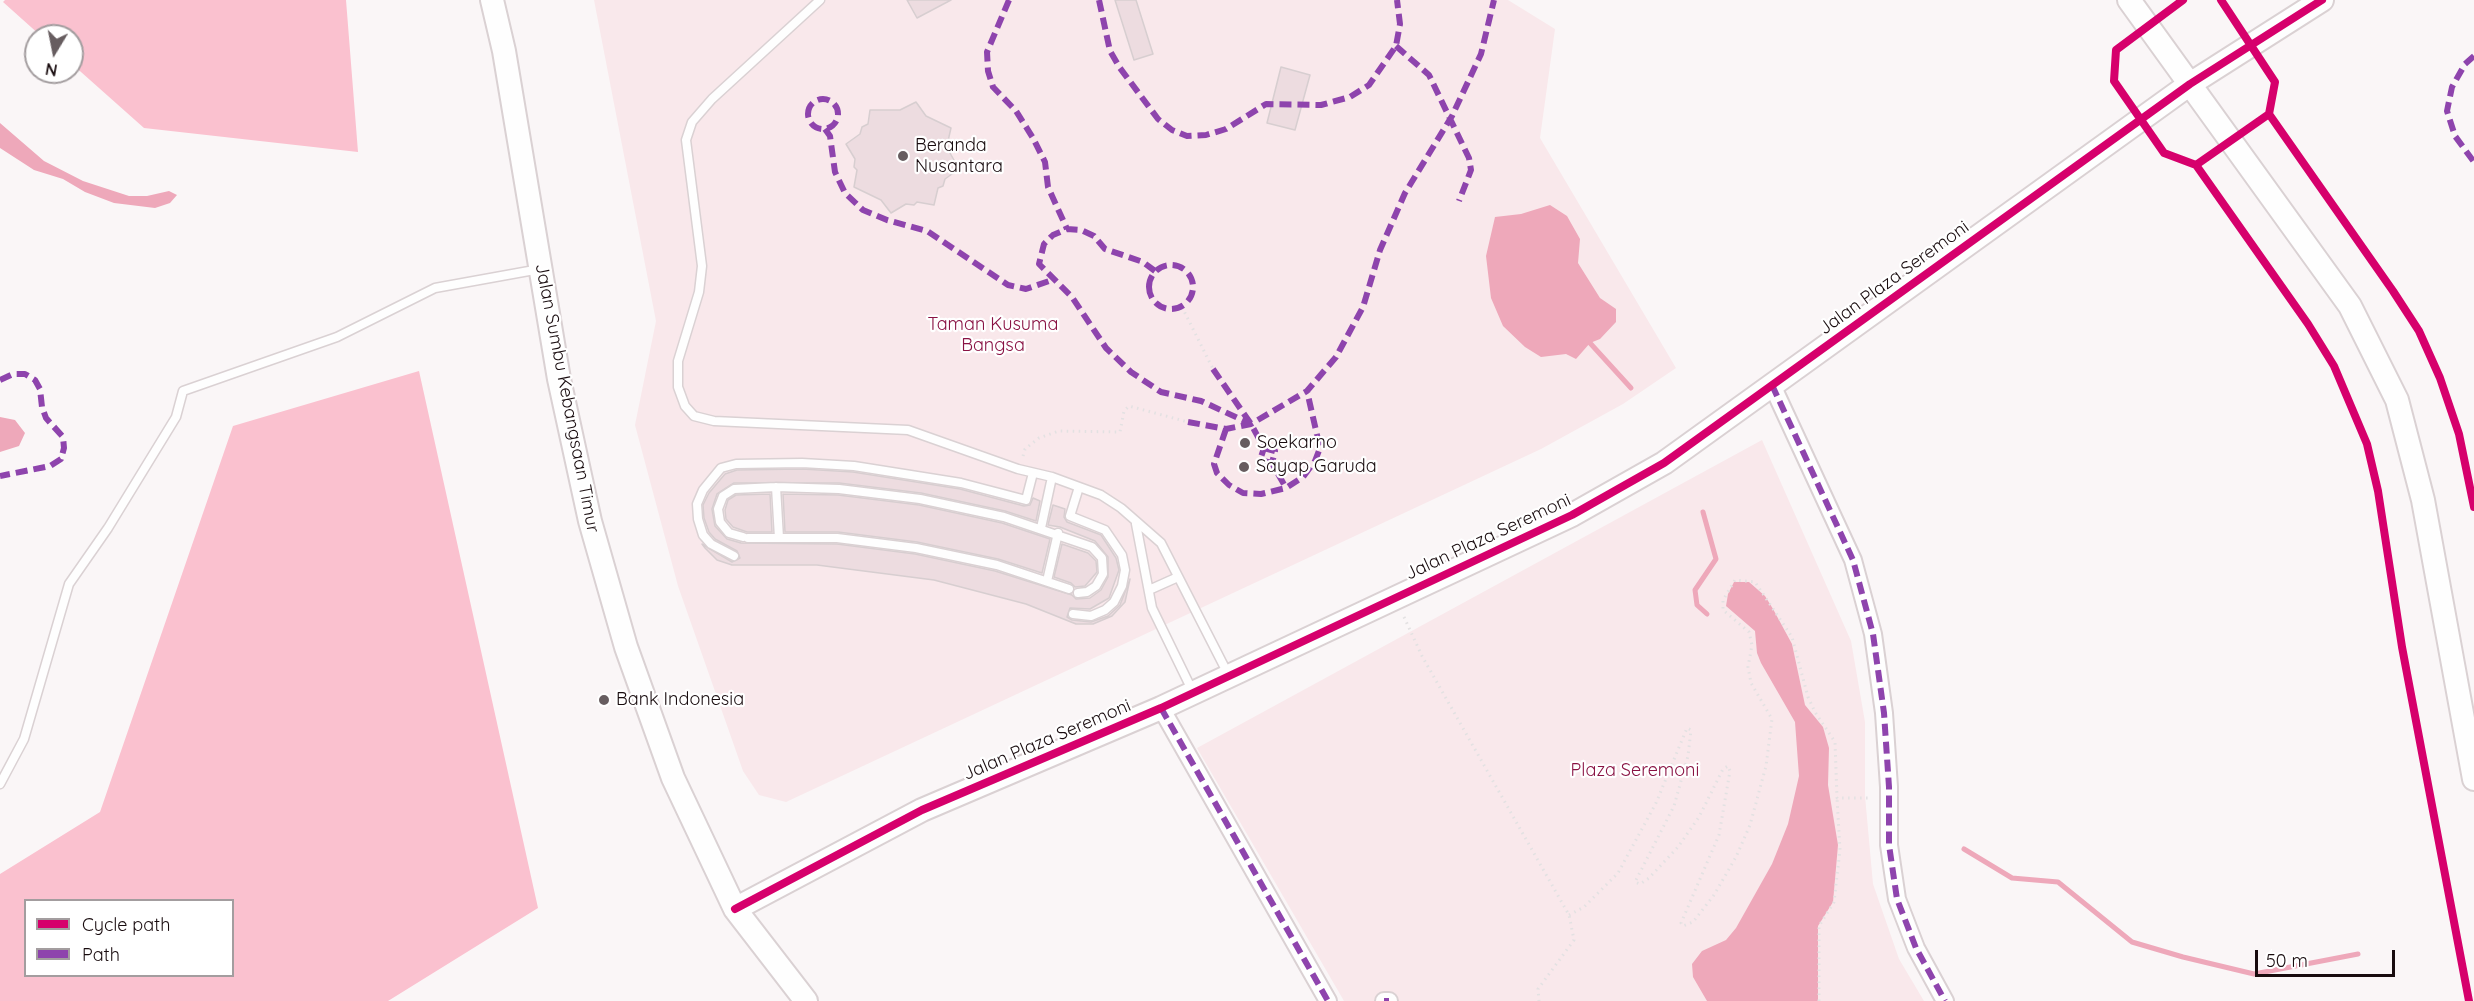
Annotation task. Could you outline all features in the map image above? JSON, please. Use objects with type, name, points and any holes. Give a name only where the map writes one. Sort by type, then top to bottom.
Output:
[{"type":"street","name":"Jalan Sumbu Kebangsaan Timur","points":[[492,0],[504,51],[559,380],[590,521],[626,647],[673,778],[735,909],[806,1001]]},
{"type":"street","points":[[2129,0],[2350,306],[2397,400],[2423,500],[2474,779]]},
{"type":"street","name":"Jalan Plaza Seremoni","points":[[735,909],[922,810],[1194,693],[1572,515],[1664,463],[2190,84],[2322,0]]},
{"type":"street","points":[[1772,385],[1852,560],[1874,645],[1884,713],[1889,845],[1898,899],[1916,948],[1946,1001]]},
{"type":"street","points":[[1161,708],[1328,1001]]},
{"type":"street","points":[[1384,1001],[1389,1001]]},
{"type":"lane","points":[[820,0],[712,99],[692,122],[686,140],[702,266],[699,292],[678,361],[678,387],[685,406],[694,416],[714,421],[908,430],[1018,470],[1052,477],[1101,495],[1121,508],[1136,524],[1161,543],[1229,676]]},
{"type":"lane","points":[[0,784],[24,738],[69,584],[108,528],[176,417],[183,391],[337,338],[435,288],[540,269]]},
{"type":"lane","points":[[734,556],[711,544],[703,535],[698,519],[697,504],[703,490],[721,468],[736,464],[802,463],[854,466],[961,483],[1026,500],[1033,473]]},
{"type":"lane","points":[[1041,528],[1052,477]]},
{"type":"lane","points":[[776,487],[779,538]]},
{"type":"lane","points":[[1069,589],[997,565],[916,548],[837,538],[745,538],[729,533],[720,522],[718,509],[723,496],[734,489],[776,487],[839,489],[920,499],[1041,528],[1092,547],[1102,558],[1102,574],[1096,586],[1087,592],[1078,593]]},
{"type":"lane","points":[[1073,614],[1091,616],[1105,610],[1114,602],[1122,586],[1125,570],[1122,555],[1105,530],[1070,516],[1079,487]]},
{"type":"lane","points":[[1136,524],[1152,608],[1194,693]]},
{"type":"lane","points":[[1047,581],[1058,533]]},
{"type":"lane","points":[[1149,590],[1178,577]]},
{"type":"path","points":[[1182,307],[1214,369]]},
{"type":"path","points":[[1018,470],[1025,449],[1040,438],[1059,431],[1120,432],[1124,411],[1129,406],[1188,422]]},
{"type":"path","points":[[1569,915],[1584,907],[1618,873],[1656,803],[1687,728],[1691,730],[1688,756],[1674,806],[1635,882],[1640,884],[1649,878],[1678,847],[1699,817],[1723,769],[1728,766],[1730,771],[1719,835],[1681,923],[1683,926],[1692,922],[1714,895],[1736,857],[1750,825],[1766,766],[1772,719],[1751,683],[1748,667],[1752,645],[1749,632],[1724,610],[1723,600],[1735,580],[1755,582],[1777,611],[1792,637],[1812,704],[1835,742],[1840,850],[1834,902],[1819,926],[1819,1001]]},
{"type":"path","points":[[1395,598],[1422,656],[1569,915],[1574,940],[1539,989],[1539,1001]]},
{"type":"path","points":[[1837,798],[1889,798]]},
{"type":"green space","name":"Taman Kusuma Bangsa","points":[[594,0],[1508,0],[1555,29],[1540,138],[1676,368],[1623,404],[1541,449],[786,802],[759,795],[743,771],[678,586],[635,425],[656,321]]},
{"type":"green space","name":"Plaza Seremoni","points":[[1762,440],[1851,641],[1865,722],[1865,796],[1873,884],[1899,959],[1924,1001],[1344,1001],[1197,748]]},
{"type":"shaded area","points":[[5,0],[346,0],[358,152],[144,128],[84,75],[84,24],[28,24],[3,2]]},
{"type":"shaded area","points":[[0,123],[44,161],[83,181],[129,196],[147,196],[169,191],[177,195],[170,203],[155,208],[114,203],[85,192],[63,179],[34,170],[0,148]]},
{"type":"shaded area","points":[[1550,205],[1567,216],[1580,239],[1578,263],[1600,298],[1616,309],[1616,322],[1600,339],[1590,343],[1576,359],[1566,354],[1541,357],[1525,347],[1503,326],[1491,298],[1486,256],[1495,217],[1521,214]]},
{"type":"shaded area","points":[[419,371],[538,908],[388,1001],[0,1001],[0,874],[100,812],[233,426]]},
{"type":"shaded area","points":[[0,417],[15,420],[25,433],[19,446],[0,452]]},
{"type":"shaded area","points":[[1734,582],[1749,582],[1765,596],[1773,609],[1792,644],[1805,705],[1823,727],[1829,748],[1828,785],[1838,845],[1833,902],[1818,926],[1818,1001],[1707,1001],[1693,977],[1692,964],[1702,951],[1726,940],[1736,928],[1772,864],[1788,824],[1799,776],[1795,722],[1761,663],[1757,653],[1755,631],[1726,606],[1728,594]]},
{"type":"building","points":[[907,0],[951,0],[917,18]]},
{"type":"building","points":[[1115,0],[1136,0],[1153,54],[1134,60]]},
{"type":"building","points":[[1281,67],[1310,75],[1295,130],[1267,123]]},
{"type":"building","name":"Beranda Nusantara","points":[[916,102],[926,116],[951,128],[948,141],[952,147],[950,153],[959,169],[945,179],[943,186],[938,188],[934,205],[917,202],[914,205],[906,204],[891,213],[881,200],[854,187],[857,170],[854,167],[855,159],[846,144],[860,134],[862,127],[868,124],[870,110],[900,110]]},
{"type":"building","points":[[802,469],[853,472],[960,489],[1024,506],[1030,505],[1033,498],[1040,501],[1036,521],[1005,511],[921,493],[839,483],[734,483],[717,494],[712,509],[715,526],[727,539],[741,543],[837,544],[915,554],[995,571],[1072,595],[1076,599],[1090,598],[1101,590],[1108,577],[1108,557],[1095,541],[1060,527],[1048,525],[1053,505],[1065,509],[1064,517],[1067,522],[1101,535],[1116,558],[1119,570],[1109,598],[1090,609],[1070,608],[1067,617],[1072,620],[1091,622],[1108,616],[1120,605],[1130,579],[1125,602],[1112,616],[1093,624],[1076,624],[1026,604],[934,580],[817,565],[732,565],[717,560],[705,548],[702,544],[732,562],[740,558],[737,551],[715,539],[709,532],[704,518],[703,505],[709,493],[725,474],[737,470]]},
{"type":"building","points":[[770,494],[772,532],[747,532],[733,527],[726,519],[725,510],[728,500],[736,495]]},
{"type":"building","points":[[783,494],[838,495],[919,505],[1002,523],[1050,539],[1042,573],[998,559],[917,542],[838,532],[785,532]]},
{"type":"building","points":[[1062,544],[1088,553],[1096,561],[1097,572],[1085,586],[1075,587],[1071,583],[1054,577]]},
{"type":"waterway","points":[[1590,343],[1631,388]]},
{"type":"waterway","points":[[1703,512],[1716,559],[1695,590],[1697,605],[1707,614]]},
{"type":"waterway","points":[[1964,849],[2012,878],[2058,882],[2132,942],[2183,957],[2254,974],[2358,954]]},
{"type":"marked path","points":[[1009,0],[987,52],[988,71],[993,87],[1016,111],[1033,138],[1045,162],[1048,187],[1067,229]]},
{"type":"marked path","points":[[1099,0],[1110,51],[1120,68],[1158,119],[1172,130],[1187,136],[1206,135],[1226,129],[1266,104],[1321,105],[1350,97],[1369,85],[1396,46],[1400,24],[1397,0]]},
{"type":"marked path","points":[[1188,422],[1226,429],[1251,424],[1307,391],[1336,357],[1363,307],[1380,250],[1405,193],[1452,116],[1481,54],[1494,0]]},
{"type":"marked path","points":[[1396,46],[1429,75],[1469,158],[1471,170],[1459,201]]},
{"type":"marked path","points":[[2474,56],[2465,64],[2452,87],[2447,111],[2455,136],[2474,162]]},
{"type":"marked path","points":[[823,99],[834,103],[838,114],[834,125],[823,129],[812,125],[808,114],[812,103],[823,99]]},
{"type":"marked path","points":[[825,129],[830,136],[835,172],[845,193],[863,210],[887,220],[927,231],[1008,285],[1026,289],[1055,279]]},
{"type":"marked path","points":[[1155,271],[1143,262],[1105,249],[1094,236],[1081,230],[1067,229],[1053,235],[1044,244],[1039,264],[1072,297],[1106,348],[1131,372],[1161,392],[1201,401],[1251,424]]},
{"type":"marked path","points":[[1171,265],[1186,272],[1193,287],[1186,302],[1171,309],[1156,302],[1149,287],[1156,272],[1171,265]]},
{"type":"marked path","points":[[1213,369],[1251,424],[1264,448],[1260,460],[1272,463]]},
{"type":"marked path","points":[[0,380],[13,374],[25,374],[35,380],[40,389],[46,418],[63,437],[64,448],[61,459],[50,466],[0,476]]},
{"type":"marked path","points":[[1772,385],[1853,560],[1873,634],[1884,713],[1889,787],[1889,845],[1897,899],[1916,948],[1945,1001]]},
{"type":"marked path","points":[[1226,429],[1214,464],[1217,473],[1229,485],[1243,493],[1261,494],[1286,488],[1303,477],[1315,461],[1320,448],[1307,391]]},
{"type":"marked path","points":[[1264,448],[1275,451],[1272,463],[1286,488]]},
{"type":"marked path","points":[[1161,708],[1328,1001]]},
{"type":"marked path","points":[[1384,1001],[1389,1001]]},
{"type":"cycle path","points":[[2183,0],[2116,50],[2114,81],[2164,153],[2196,165],[2269,114],[2275,82],[2221,0]]},
{"type":"cycle path","points":[[735,909],[922,810],[1161,708],[1572,515],[1664,463],[2190,84],[2322,0]]},
{"type":"cycle path","points":[[2269,114],[2419,331],[2440,378],[2459,434],[2474,507]]},
{"type":"cycle path","points":[[2196,165],[2308,324],[2334,366],[2367,444],[2378,491],[2402,647],[2469,1001]]},
{"type":"place","name":"Beranda Nusantara","points":[[903,156]]},
{"type":"place","name":"Soekarno","points":[[1245,443]]},
{"type":"place","name":"Sayap Garuda","points":[[1244,467]]},
{"type":"place","name":"Bank Indonesia","points":[[604,700]]}]
